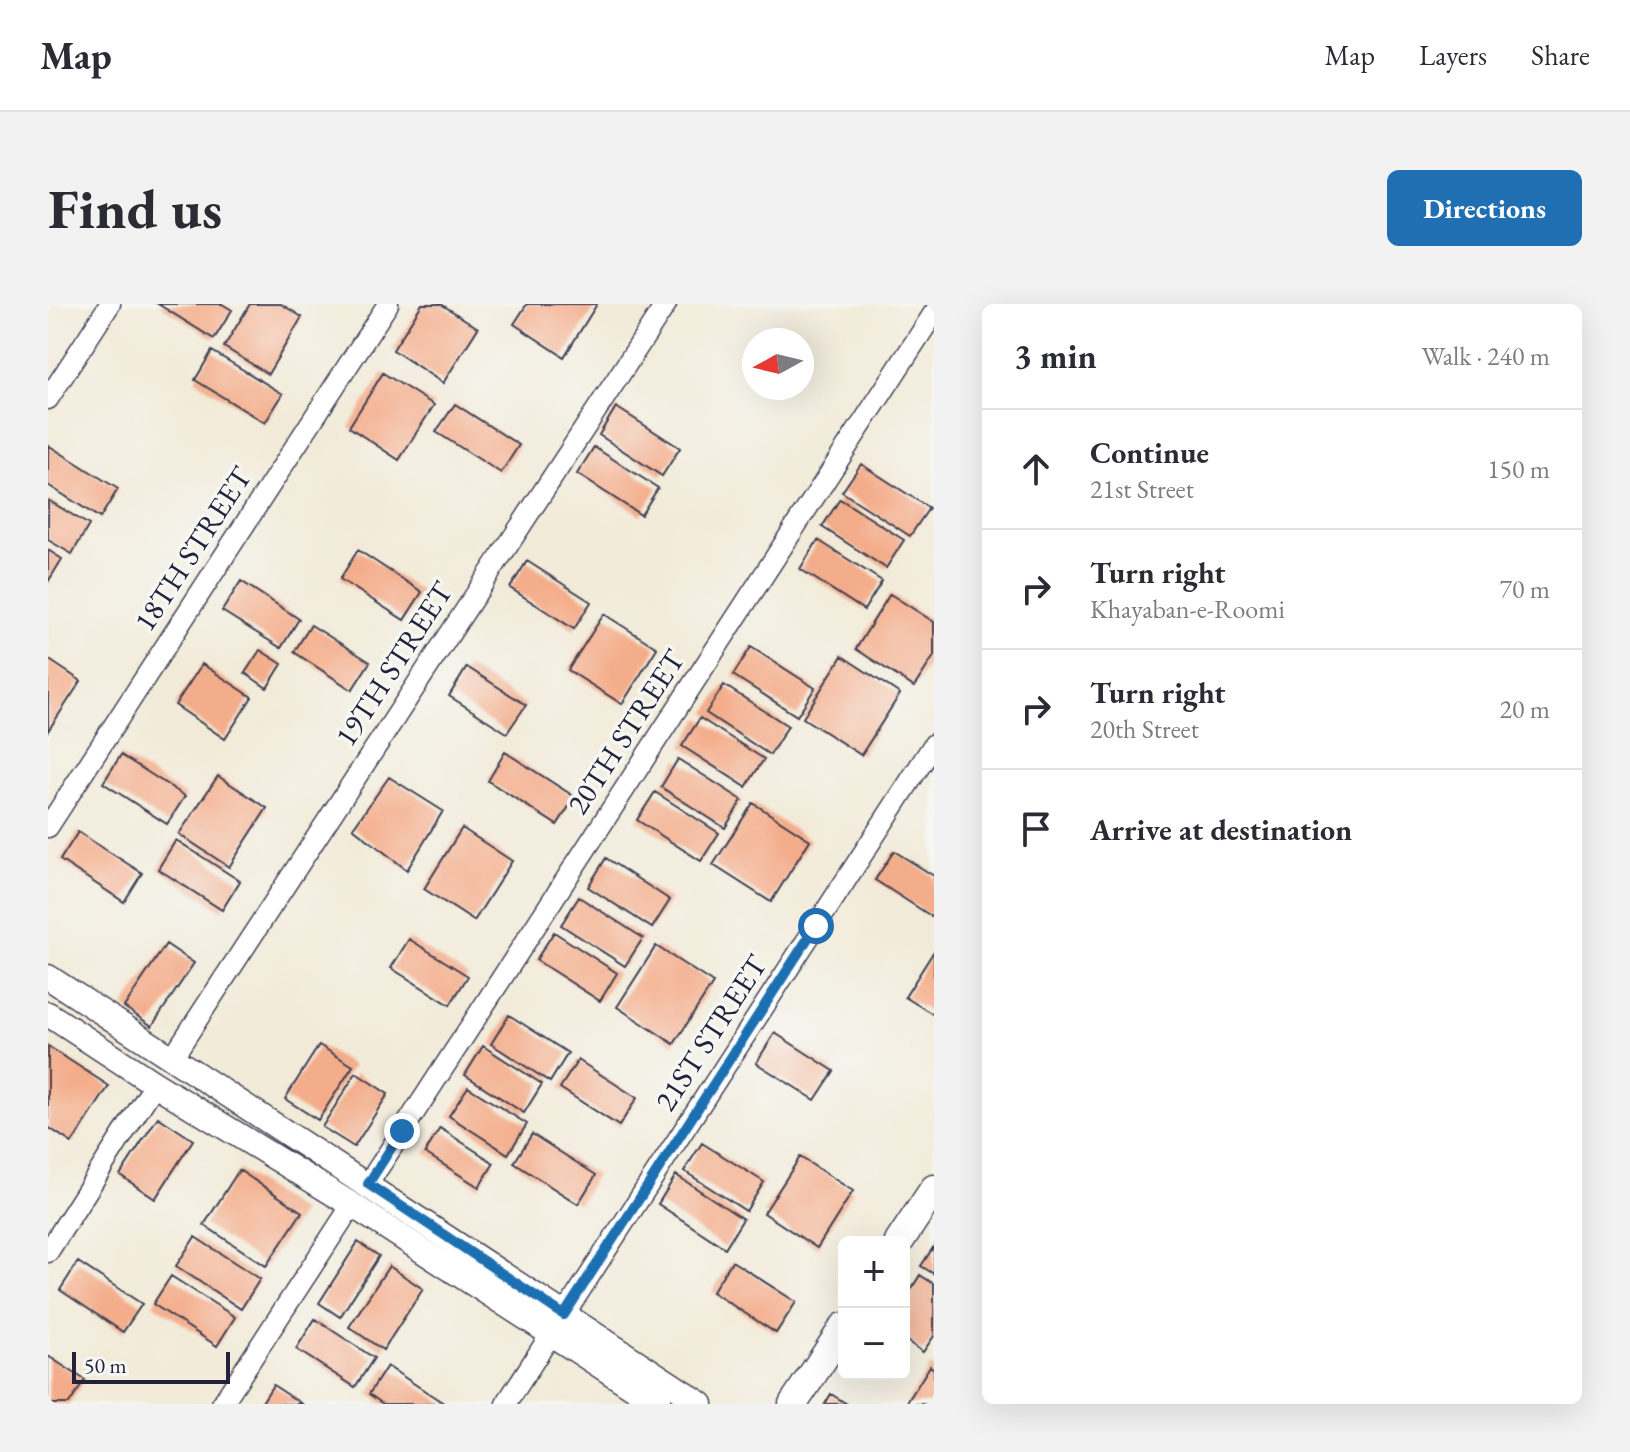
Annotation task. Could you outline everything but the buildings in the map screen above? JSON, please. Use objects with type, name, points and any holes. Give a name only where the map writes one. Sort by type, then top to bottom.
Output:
[{"type":"main road","points":[[903,1236],[934,1189]]},
{"type":"main road","points":[[793,1404],[838,1336]]},
{"type":"street","points":[[48,399],[110,304]]},
{"type":"street","name":"18TH STREET","points":[[48,827],[388,304]]},
{"type":"street","name":"19TH STREET","points":[[172,1058],[666,304]]},
{"type":"street","name":"20TH STREET","points":[[368,1184],[934,313]]},
{"type":"street","name":"21ST STREET","points":[[506,1404],[934,744]]},
{"type":"street","points":[[48,977],[368,1184],[558,1324],[659,1404]]},
{"type":"street","points":[[48,1014],[352,1205],[701,1404]]},
{"type":"street","points":[[48,1252],[155,1084]]},
{"type":"street","points":[[222,1404],[352,1205]]},
{"type":"route","points":[[402,1131],[368,1184],[564,1315],[816,926]]}]
